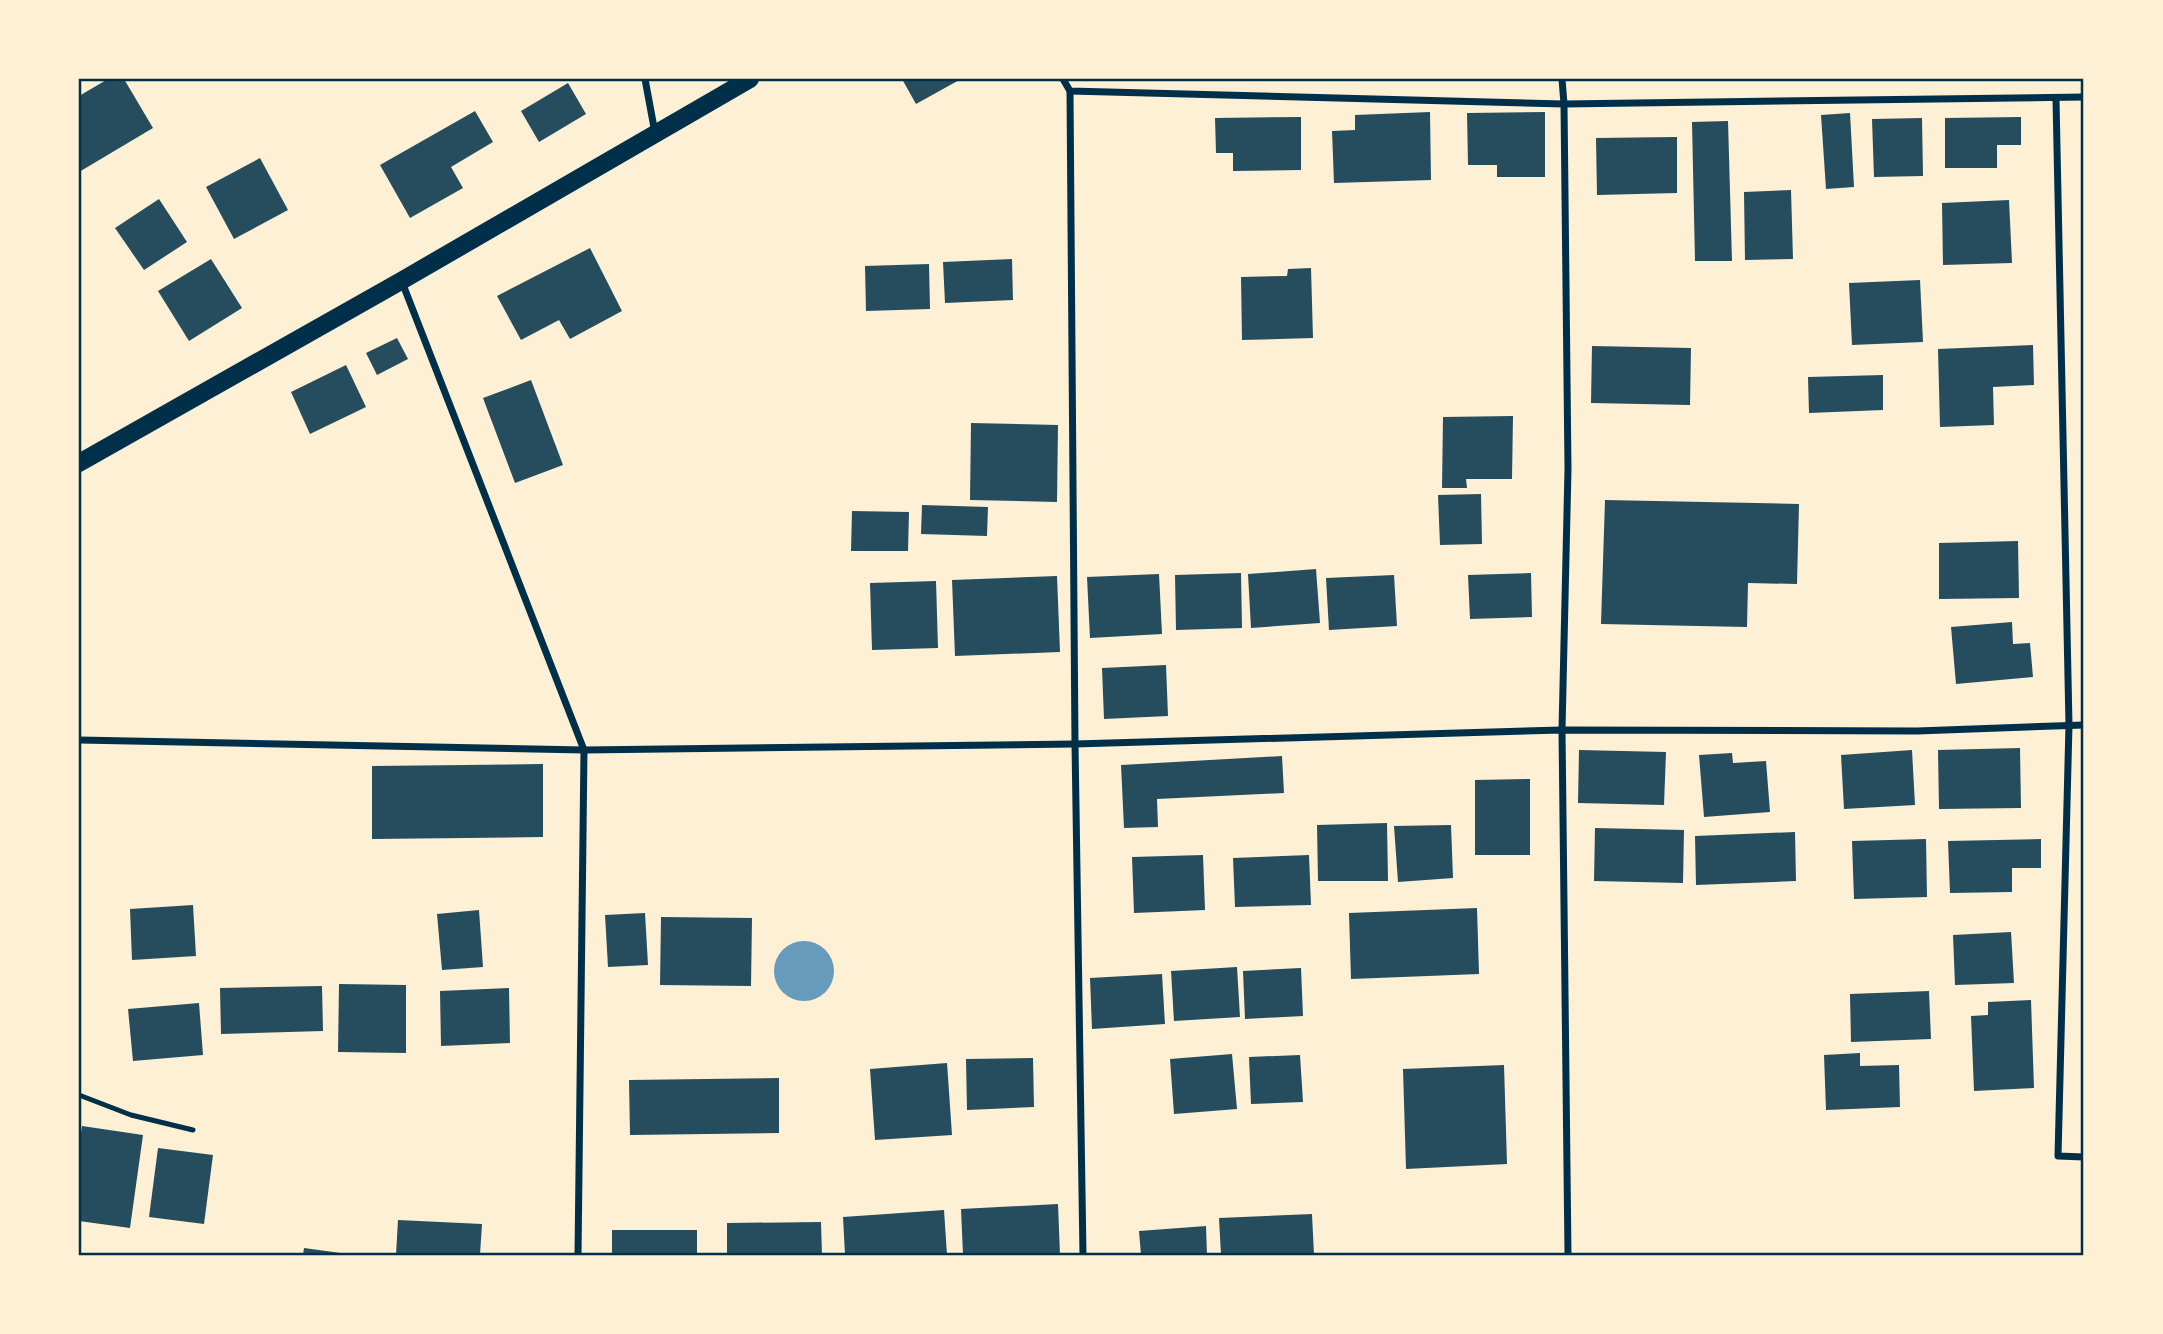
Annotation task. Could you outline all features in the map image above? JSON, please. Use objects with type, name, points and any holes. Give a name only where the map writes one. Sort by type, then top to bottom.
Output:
[{"type":"main road","points":[[79,463],[750,79]]},
{"type":"street","points":[[645,79],[655,134]]},
{"type":"street","points":[[1063,79],[1070,91],[1075,744],[1083,1255]]},
{"type":"street","points":[[1562,79],[1568,469],[1562,730],[1568,1255]]},
{"type":"street","points":[[1070,91],[1564,104],[2084,97]]},
{"type":"street","points":[[2056,99],[2069,725],[2058,1156],[2084,1157]]},
{"type":"street","points":[[401,281],[584,750],[578,1255]]},
{"type":"street","points":[[79,740],[584,750],[1075,744],[1562,730],[1917,731],[2084,725]]},
{"type":"lane","points":[[79,1095],[131,1115],[193,1130]]},
{"type":"water","points":[[798,941],[810,941],[829,954],[834,971],[832,983],[821,996],[810,1001],[798,1001],[779,988],[774,977],[774,965],[787,946]]},
{"type":"building","points":[[108,79],[124,79],[153,128],[79,172],[79,96]]},
{"type":"building","points":[[902,79],[961,79],[916,104]]},
{"type":"building","points":[[568,83],[586,114],[539,142],[521,111]]},
{"type":"building","points":[[475,111],[493,142],[451,167],[463,188],[410,218],[380,165]]},
{"type":"building","points":[[1430,112],[1431,180],[1334,183],[1332,131],[1355,130],[1355,115]]},
{"type":"building","points":[[1545,112],[1545,177],[1497,177],[1497,165],[1468,165],[1467,113]]},
{"type":"building","points":[[1850,113],[1854,187],[1826,189],[1821,115]]},
{"type":"building","points":[[1301,117],[1301,170],[1233,171],[1233,153],[1216,153],[1215,118]]},
{"type":"building","points":[[2021,117],[2021,145],[1997,145],[1997,168],[1945,168],[1945,118]]},
{"type":"building","points":[[1922,118],[1923,176],[1874,177],[1872,119]]},
{"type":"building","points":[[1728,121],[1732,261],[1695,261],[1692,122]]},
{"type":"building","points":[[1677,137],[1677,193],[1597,195],[1596,138]]},
{"type":"building","points":[[260,158],[288,210],[234,239],[206,187]]},
{"type":"building","points":[[1791,190],[1793,259],[1745,260],[1744,192]]},
{"type":"building","points":[[159,199],[187,242],[144,270],[115,228]]},
{"type":"building","points":[[2009,200],[2012,263],[1943,265],[1942,203]]},
{"type":"building","points":[[590,248],[622,311],[570,339],[559,320],[521,340],[497,296]]},
{"type":"building","points":[[211,259],[242,308],[189,341],[158,291]]},
{"type":"building","points":[[1012,259],[1013,300],[945,303],[943,262]]},
{"type":"building","points":[[929,264],[930,309],[866,311],[865,266]]},
{"type":"building","points":[[1311,268],[1313,338],[1242,340],[1241,277],[1287,276],[1288,269]]},
{"type":"building","points":[[1920,280],[1923,342],[1852,345],[1849,283]]},
{"type":"building","points":[[397,338],[408,359],[377,375],[366,353]]},
{"type":"building","points":[[2033,345],[2034,385],[1993,387],[1994,425],[1940,427],[1938,349]]},
{"type":"building","points":[[1592,346],[1691,348],[1690,405],[1591,403]]},
{"type":"building","points":[[346,365],[366,407],[310,434],[291,392]]},
{"type":"building","points":[[1883,375],[1883,410],[1809,413],[1808,377]]},
{"type":"building","points":[[531,380],[563,465],[515,483],[483,398]]},
{"type":"building","points":[[1513,416],[1512,479],[1466,479],[1467,488],[1442,488],[1443,417]]},
{"type":"building","points":[[971,423],[1058,425],[1057,502],[970,500]]},
{"type":"building","points":[[1481,494],[1482,544],[1440,545],[1438,495]]},
{"type":"building","points":[[1605,500],[1799,504],[1797,584],[1748,583],[1747,627],[1601,624]]},
{"type":"building","points":[[922,505],[988,507],[987,536],[921,534]]},
{"type":"building","points":[[852,511],[909,512],[908,551],[851,551]]},
{"type":"building","points":[[2018,541],[2019,598],[1939,599],[1939,543]]},
{"type":"building","points":[[1316,569],[1320,623],[1251,628],[1248,574]]},
{"type":"building","points":[[1241,573],[1242,628],[1176,630],[1175,575]]},
{"type":"building","points":[[1531,573],[1532,617],[1470,619],[1468,575]]},
{"type":"building","points":[[1159,574],[1162,634],[1090,638],[1087,577]]},
{"type":"building","points":[[1394,575],[1397,626],[1329,630],[1326,578]]},
{"type":"building","points":[[1057,576],[1060,652],[955,656],[952,580]]},
{"type":"building","points":[[936,581],[938,648],[872,650],[870,583]]},
{"type":"building","points":[[2012,622],[2013,644],[2030,643],[2033,677],[1956,684],[1951,627]]},
{"type":"building","points":[[1166,665],[1168,716],[1104,719],[1102,668]]},
{"type":"building","points":[[2020,748],[2021,808],[1939,809],[1938,750]]},
{"type":"building","points":[[1579,750],[1666,752],[1664,805],[1578,803]]},
{"type":"building","points":[[1912,750],[1915,805],[1844,809],[1841,755]]},
{"type":"building","points":[[1732,753],[1733,763],[1766,761],[1770,812],[1704,817],[1699,755]]},
{"type":"building","points":[[1282,756],[1284,793],[1157,799],[1158,827],[1124,828],[1121,765]]},
{"type":"building","points":[[543,764],[543,837],[372,839],[372,766]]},
{"type":"building","points":[[1530,779],[1530,855],[1475,855],[1475,780]]},
{"type":"building","points":[[1387,823],[1388,881],[1318,881],[1317,825]]},
{"type":"building","points":[[1451,825],[1453,878],[1398,882],[1394,826]]},
{"type":"building","points":[[1595,828],[1684,830],[1683,883],[1594,881]]},
{"type":"building","points":[[1795,832],[1796,881],[1696,885],[1695,836]]},
{"type":"building","points":[[1926,839],[1927,897],[1854,899],[1852,841]]},
{"type":"building","points":[[2041,839],[2041,868],[2012,868],[2012,892],[1950,893],[1948,841]]},
{"type":"building","points":[[1203,855],[1205,910],[1134,913],[1132,857]]},
{"type":"building","points":[[1309,855],[1311,905],[1235,907],[1233,858]]},
{"type":"building","points":[[193,905],[196,956],[132,960],[130,909]]},
{"type":"building","points":[[1477,908],[1479,974],[1351,979],[1349,913]]},
{"type":"building","points":[[479,910],[483,967],[442,970],[437,914]]},
{"type":"building","points":[[645,913],[648,965],[608,967],[605,915]]},
{"type":"building","points":[[661,917],[752,918],[751,986],[660,985]]},
{"type":"building","points":[[2011,932],[2014,983],[1955,985],[1953,935]]},
{"type":"building","points":[[1237,967],[1240,1017],[1174,1021],[1171,971]]},
{"type":"building","points":[[1301,968],[1303,1016],[1245,1019],[1243,971]]},
{"type":"building","points":[[1162,974],[1165,1024],[1092,1029],[1090,978]]},
{"type":"building","points":[[339,984],[406,985],[406,1053],[338,1052]]},
{"type":"building","points":[[322,986],[323,1031],[221,1034],[220,988]]},
{"type":"building","points":[[509,988],[510,1043],[441,1046],[440,991]]},
{"type":"building","points":[[1929,991],[1931,1039],[1851,1042],[1850,994]]},
{"type":"building","points":[[2031,1000],[2034,1088],[1974,1091],[1971,1016],[1988,1015],[1988,1002]]},
{"type":"building","points":[[199,1003],[203,1055],[133,1061],[128,1009]]},
{"type":"building","points":[[1860,1053],[1860,1066],[1899,1065],[1900,1107],[1826,1110],[1824,1055]]},
{"type":"building","points":[[1232,1054],[1237,1109],[1174,1114],[1170,1059]]},
{"type":"building","points":[[1300,1055],[1303,1102],[1251,1104],[1249,1057]]},
{"type":"building","points":[[1033,1058],[1034,1107],[967,1110],[966,1059]]},
{"type":"building","points":[[947,1063],[952,1135],[875,1140],[870,1069]]},
{"type":"building","points":[[1504,1065],[1507,1164],[1406,1169],[1403,1069]]},
{"type":"building","points":[[779,1078],[779,1133],[630,1135],[629,1080]]},
{"type":"building","points":[[82,1126],[143,1135],[130,1228],[79,1221],[79,1146]]},
{"type":"building","points":[[158,1148],[213,1155],[204,1224],[149,1217]]},
{"type":"building","points":[[1058,1204],[1060,1255],[963,1255],[961,1209]]},
{"type":"building","points":[[944,1210],[947,1255],[845,1255],[843,1217]]},
{"type":"building","points":[[1312,1214],[1314,1255],[1221,1255],[1219,1218]]},
{"type":"building","points":[[398,1220],[482,1224],[480,1255],[396,1255]]},
{"type":"building","points":[[821,1222],[822,1255],[727,1255],[727,1223]]},
{"type":"building","points":[[1206,1226],[1207,1255],[1141,1255],[1139,1231]]},
{"type":"building","points":[[612,1230],[697,1230],[697,1255],[612,1255]]},
{"type":"building","points":[[304,1248],[348,1254],[348,1255],[303,1255]]}]
